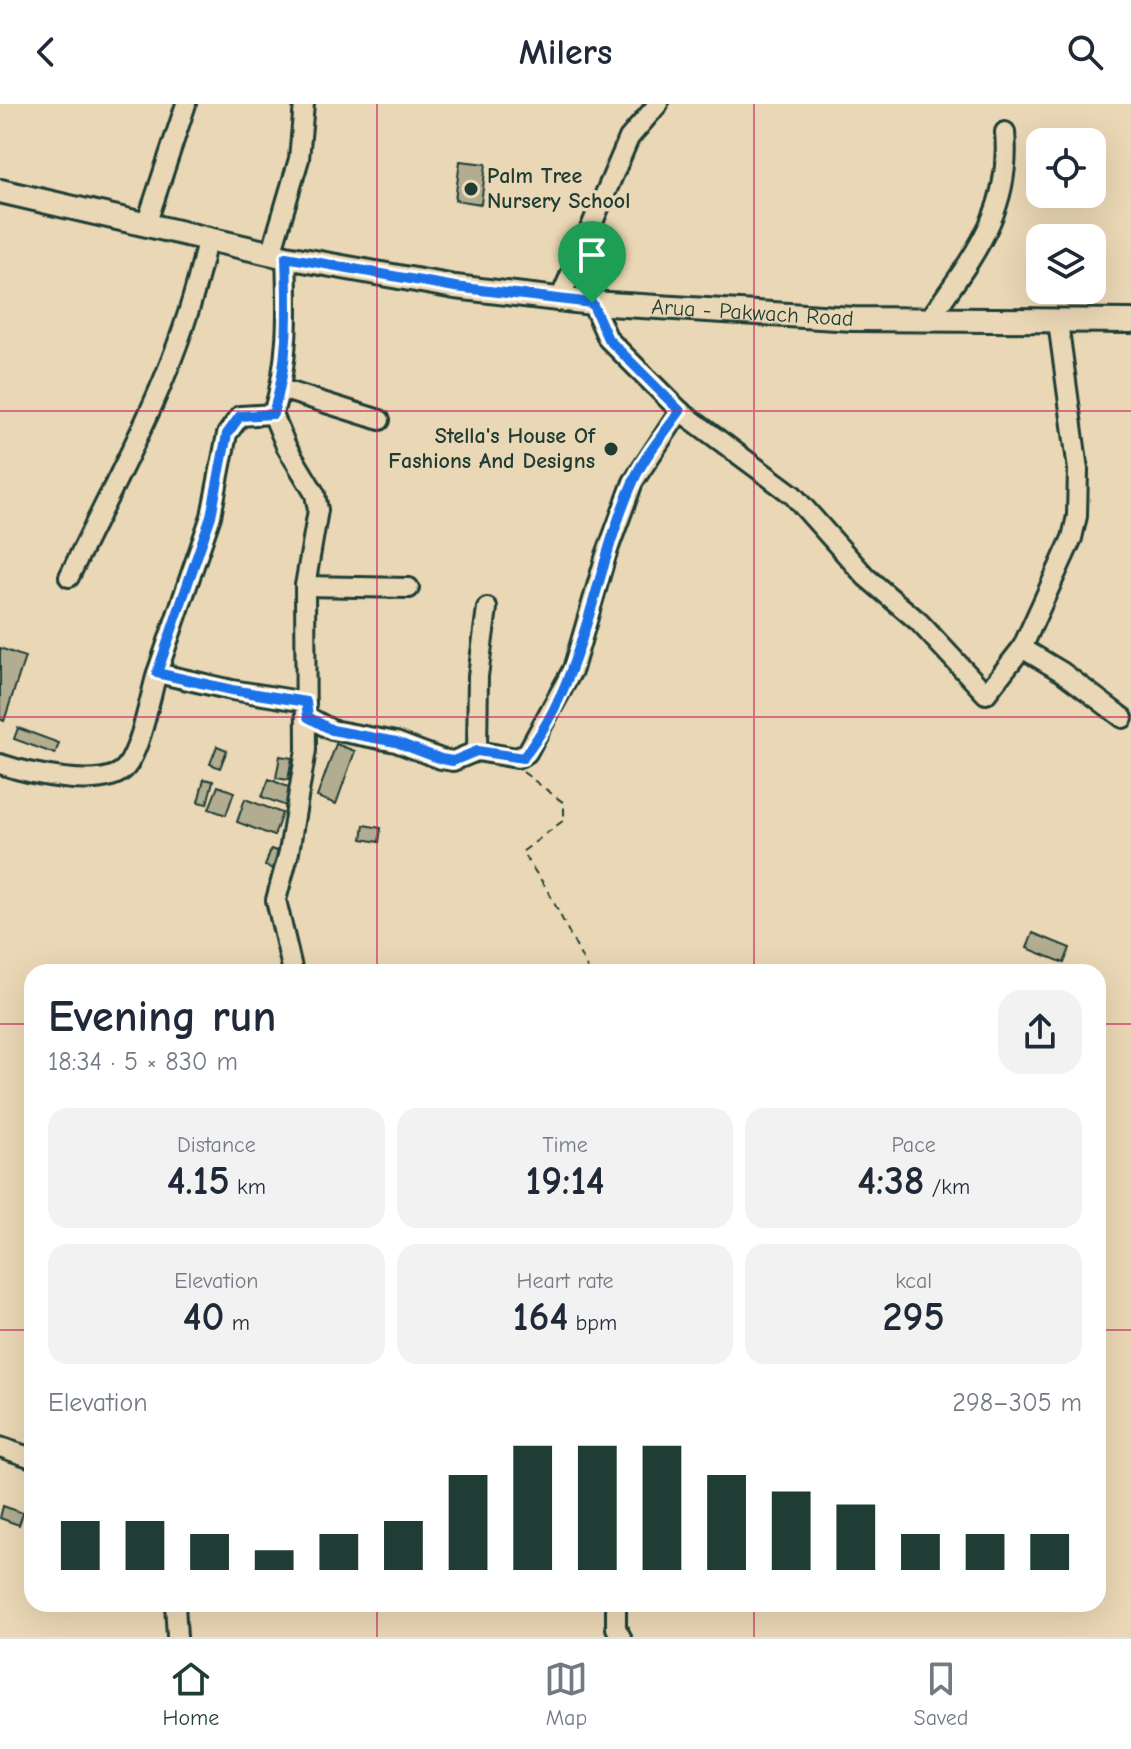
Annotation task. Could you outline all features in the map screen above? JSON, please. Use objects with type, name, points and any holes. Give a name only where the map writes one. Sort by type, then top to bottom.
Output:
[{"type":"main road","name":"Arua - Pakwach Road","points":[[0,191],[278,255],[455,287],[592,303],[822,318],[1131,321]]},
{"type":"street","points":[[146,225],[186,104]]},
{"type":"street","points":[[291,964],[276,900],[289,852],[307,709],[305,586],[317,501],[286,446],[273,414],[281,389],[288,327],[278,255],[299,159],[304,104]]},
{"type":"street","points":[[560,299],[629,138],[658,104]]},
{"type":"street","points":[[931,317],[993,221],[1006,174],[1005,132]]},
{"type":"street","points":[[69,577],[154,408],[197,292],[207,239]]},
{"type":"street","points":[[592,303],[608,339],[680,411],[793,495],[866,577],[919,622],[981,692],[989,692],[1022,648],[1072,538],[1077,516],[1078,470],[1058,322]]},
{"type":"street","points":[[281,389],[380,420]]},
{"type":"street","points":[[157,673],[307,709],[332,730],[396,742],[441,759],[453,761],[477,751],[517,758],[527,753],[573,669],[606,555],[633,482],[680,411]]},
{"type":"street","points":[[0,764],[90,781],[112,778],[125,768],[134,750],[211,516],[227,434],[240,416],[273,414]]},
{"type":"street","points":[[305,586],[409,588]]},
{"type":"street","points":[[477,751],[478,676],[487,608]]},
{"type":"street","points":[[1022,648],[1062,672],[1123,718]]},
{"type":"street","points":[[0,1447],[24,1455]]},
{"type":"street","points":[[175,1612],[177,1637]]},
{"type":"street","points":[[616,1612],[616,1628],[621,1637]]},
{"type":"path","points":[[517,758],[521,770],[564,803],[564,820],[551,833],[522,852],[560,914],[585,964]]},
{"type":"building","points":[[460,161],[486,164],[481,204],[455,200]]},
{"type":"building","points":[[0,648],[25,657],[4,721],[0,719]]},
{"type":"building","points":[[18,728],[59,743],[55,754],[14,739]]},
{"type":"building","points":[[336,744],[355,751],[336,804],[317,797]]},
{"type":"building","points":[[217,746],[227,750],[220,768],[210,764]]},
{"type":"building","points":[[280,756],[292,758],[288,780],[276,778]]},
{"type":"building","points":[[204,779],[213,781],[207,804],[198,802]]},
{"type":"building","points":[[269,779],[293,789],[286,806],[262,797]]},
{"type":"building","points":[[218,786],[234,792],[226,815],[209,809]]},
{"type":"building","points":[[245,799],[282,813],[274,836],[237,822]]},
{"type":"building","points":[[364,825],[381,828],[379,842],[362,839]]},
{"type":"building","points":[[271,849],[282,853],[276,870],[265,866]]},
{"type":"building","points":[[1033,933],[1070,948],[1064,963],[1027,948]]},
{"type":"building","points":[[3,1506],[23,1513],[19,1525],[0,1518]]},
{"type":"place","name":"Palm Tree Nursery School","points":[[471,189]]},
{"type":"place","name":"Stella's House Of Fashions And Designs","points":[[611,449]]},
{"type":"route","points":[[286,257],[455,287],[592,303],[600,327],[608,339],[680,411],[633,482],[606,555],[573,669],[523,758],[477,751],[453,761],[441,759],[396,742],[332,730],[308,717],[306,702],[272,698],[157,673],[211,516],[227,434],[240,416],[273,414],[281,389],[288,327],[286,257]]}]
